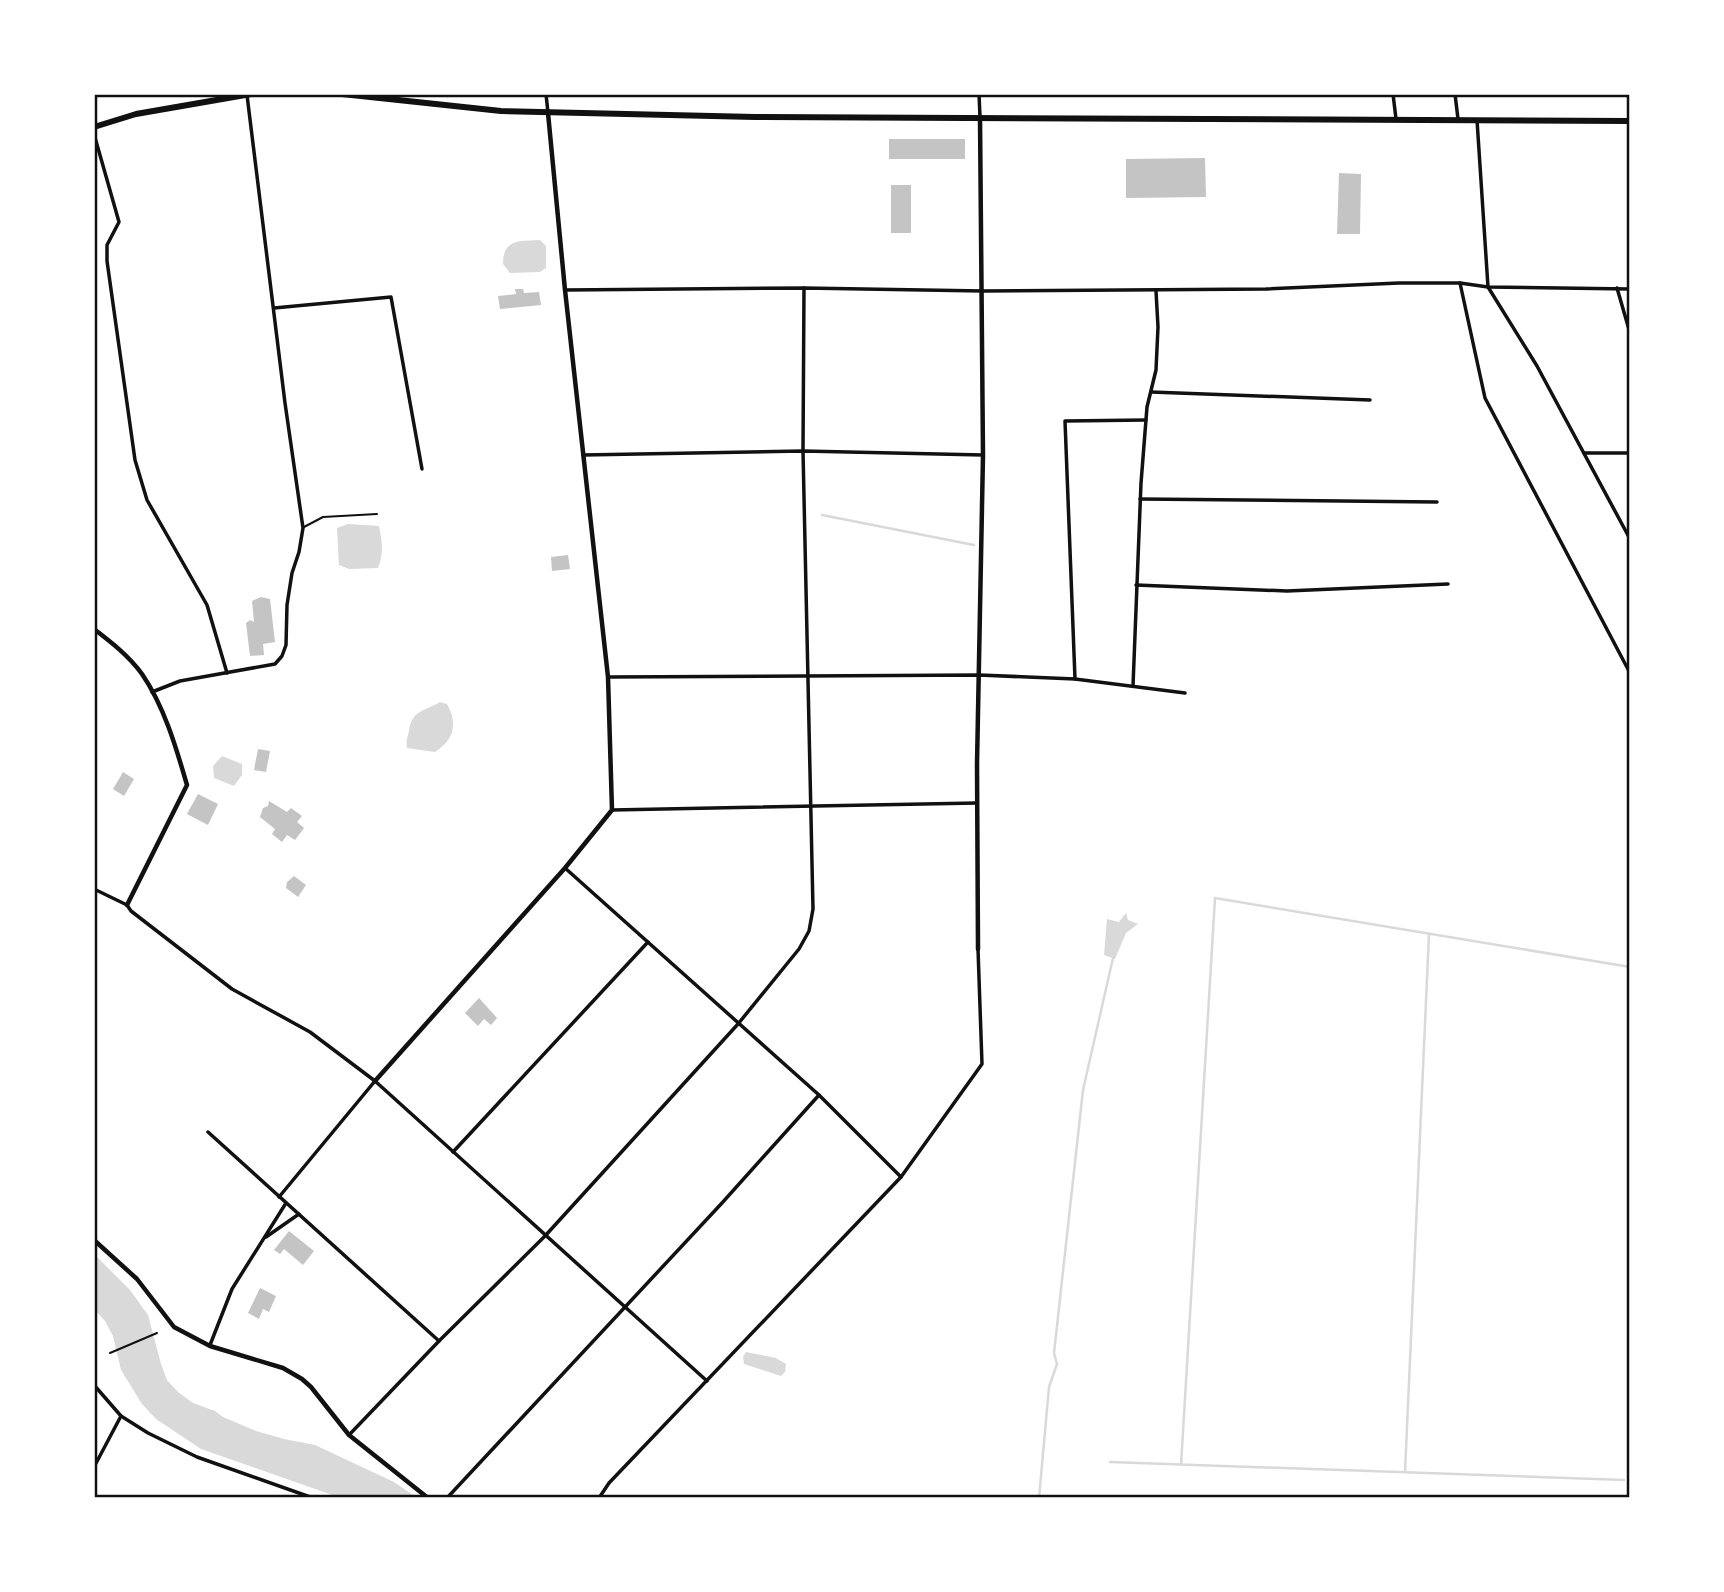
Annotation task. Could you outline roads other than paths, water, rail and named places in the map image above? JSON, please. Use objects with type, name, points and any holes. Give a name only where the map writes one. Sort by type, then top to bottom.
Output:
[{"type":"main road","points":[[342,94],[501,111],[548,113],[755,117],[1629,121]]},
{"type":"main road","points":[[94,127],[136,114],[249,95]]},
{"type":"street","points":[[279,1197],[375,1081],[565,868],[612,810],[608,677],[546,94]]},
{"type":"street","points":[[598,1497],[901,1177],[982,1064],[978,949],[983,456],[979,94]]},
{"type":"street","points":[[1393,94],[1396,119]]},
{"type":"street","points":[[1455,94],[1458,119]]},
{"type":"street","points":[[152,692],[180,681],[275,664],[286,645],[287,605],[303,527],[249,95]]},
{"type":"street","points":[[1477,119],[1488,287],[1537,366],[1629,539]]},
{"type":"street","points":[[94,134],[119,222],[107,244],[107,261],[135,460],[147,500],[207,605],[226,673]]},
{"type":"street","points":[[565,290],[1156,290],[1266,289],[1399,283],[1629,289]]},
{"type":"street","points":[[1460,283],[1485,398],[1629,673]]},
{"type":"street","points":[[349,1435],[545,1236],[738,1024],[799,949],[809,931],[813,909],[803,451],[804,288]]},
{"type":"street","points":[[1617,288],[1629,332]]},
{"type":"street","points":[[1133,686],[1140,499],[1146,420],[1156,370],[1156,290]]},
{"type":"street","points":[[274,307],[391,297],[422,470]]},
{"type":"street","points":[[1151,392],[1370,400]]},
{"type":"street","points":[[1075,679],[1065,421],[1146,420]]},
{"type":"street","points":[[583,455],[803,451],[983,456]]},
{"type":"street","points":[[1584,453],[1629,453]]},
{"type":"street","points":[[1140,499],[1437,502]]},
{"type":"street","points":[[1136,584],[1286,590],[1448,584]]},
{"type":"street","points":[[94,629],[115,645],[141,673],[176,748],[187,785],[127,905]]},
{"type":"street","points":[[608,677],[979,675],[1075,679],[1185,693]]},
{"type":"street","points":[[612,810],[978,803]]},
{"type":"street","points":[[565,868],[819,1095],[901,1177]]},
{"type":"street","points":[[94,889],[127,905],[131,911],[232,989],[310,1031],[375,1081],[707,1381]]},
{"type":"street","points":[[453,1152],[648,942]]},
{"type":"street","points":[[447,1497],[722,1203],[819,1095]]},
{"type":"street","points":[[208,1132],[439,1341]]},
{"type":"street","points":[[210,1346],[232,1289],[286,1203]]},
{"type":"street","points":[[263,1239],[299,1214]]},
{"type":"street","points":[[94,1240],[137,1279],[174,1327],[210,1346],[293,1373],[311,1387],[349,1435],[428,1497]]},
{"type":"street","points":[[94,1385],[121,1416],[148,1433],[197,1457],[313,1497]]},
{"type":"street","points":[[94,1467],[121,1416]]},
{"type":"lane","points":[[303,527],[323,517],[377,514]]},
{"type":"waterway","points":[[822,515],[974,545]]},
{"type":"waterway","points":[[1181,1465],[1215,898],[1630,967]]},
{"type":"waterway","points":[[1405,1472],[1429,934]]},
{"type":"waterway","points":[[1039,1498],[1049,1387],[1057,1364],[1054,1353],[1083,1090],[1113,958]]},
{"type":"waterway","points":[[1110,1462],[1624,1480]]}]
